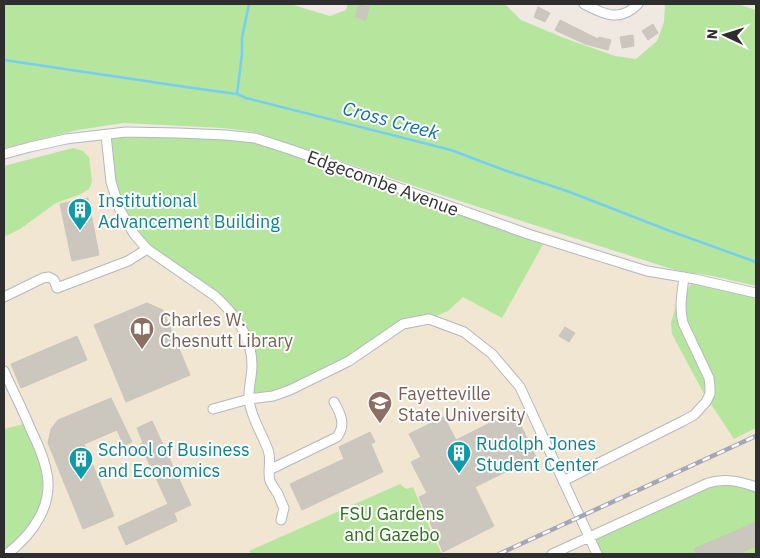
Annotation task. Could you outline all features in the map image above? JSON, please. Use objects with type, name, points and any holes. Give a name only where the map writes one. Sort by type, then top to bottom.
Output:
[{"type":"street","points":[[584,4],[603,13],[614,15],[630,11],[638,4]]},
{"type":"street","name":"Edgecombe Avenue","points":[[4,154],[66,139],[126,132],[178,132],[255,138],[528,234],[647,270],[756,293]]},
{"type":"street","points":[[106,134],[111,182],[125,219],[134,234],[147,249],[219,300],[239,323],[250,347],[252,364],[249,399],[252,414],[268,449],[270,481],[284,508],[281,520]]},
{"type":"street","points":[[4,297],[43,278],[49,277],[54,280],[57,288],[128,261],[147,249]]},
{"type":"street","points":[[563,481],[684,421],[694,415],[706,402],[710,394],[709,378],[683,324],[681,315],[680,305],[684,277]]},
{"type":"street","points":[[213,409],[249,399],[273,396],[307,383],[350,361],[403,324],[429,319],[464,332],[492,354],[520,387],[597,554]]},
{"type":"street","points":[[4,371],[35,438],[46,470],[48,486],[46,503],[38,523],[16,548],[8,554]]},
{"type":"street","points":[[269,470],[337,437],[341,432],[343,423],[340,412],[334,402]]},
{"type":"street","points":[[552,554],[708,483],[731,480],[756,487]]},
{"type":"shaded area","name":"Fayetteville State University","points":[[106,135],[255,138],[684,277],[756,293],[756,554],[4,554],[4,168],[76,147]]},
{"type":"green space","points":[[4,4],[290,4],[330,16],[346,10],[348,4],[505,4],[521,20],[615,56],[636,59],[657,41],[664,22],[665,4],[738,4],[756,10],[756,286],[675,270],[423,189],[255,132],[223,128],[123,123],[78,130],[4,148]]},
{"type":"green space","points":[[106,135],[255,138],[546,239],[502,318],[463,297],[448,311],[429,319],[403,324],[307,383],[249,399],[252,364],[234,316],[143,246],[125,219],[112,186]]},
{"type":"green space","points":[[73,148],[83,151],[89,157],[92,182],[89,189],[56,203],[20,229],[4,237],[4,166]]},
{"type":"green space","points":[[695,279],[756,293],[756,428],[734,439],[703,392],[672,334],[671,323],[676,306],[684,298]]},
{"type":"green space","points":[[28,423],[46,470],[42,513],[4,554],[4,429]]},
{"type":"green space","points":[[714,483],[756,489],[756,554],[601,554],[593,538]]},
{"type":"green space","name":"FSU Gardens and Gazebo","points":[[400,484],[406,489],[413,487],[442,554],[251,554],[249,551]]},
{"type":"building","points":[[358,5],[369,7],[366,20],[356,17]]},
{"type":"building","points":[[538,7],[550,13],[545,22],[534,17]]},
{"type":"building","points":[[560,20],[598,39],[599,37],[611,40],[608,50],[585,44],[555,30]]},
{"type":"building","points":[[653,24],[658,33],[648,40],[642,31]]},
{"type":"building","points":[[633,35],[634,46],[622,48],[620,37]]},
{"type":"building","name":"Institutional Advancement Building","points":[[88,198],[99,255],[72,261],[60,204]]},
{"type":"building","name":"Charles W. Chesnutt Library","points":[[147,303],[163,310],[190,375],[126,402],[94,325]]},
{"type":"building","points":[[565,327],[575,333],[569,342],[559,336]]},
{"type":"building","points":[[77,336],[87,360],[21,388],[11,364]]},
{"type":"building","name":"School of Business and Economics","points":[[111,398],[132,442],[124,446],[117,430],[84,444],[114,516],[83,529],[48,443],[51,429],[58,420]]},
{"type":"building","name":"Rudolph Jones Student Center","points":[[514,411],[536,457],[475,487],[494,526],[443,552],[419,497],[427,493],[411,462],[421,457],[409,434],[444,417],[456,440]]},
{"type":"building","points":[[152,421],[191,505],[174,513],[177,521],[126,545],[118,527],[168,504],[140,444],[143,443],[137,428]]},
{"type":"building","points":[[370,432],[375,442],[371,444],[383,472],[302,510],[290,484],[344,459],[339,447]]},
{"type":"building","points":[[756,522],[756,546],[738,554],[697,554],[694,549]]},
{"type":"waterway","points":[[237,94],[242,38],[249,4]]},
{"type":"waterway","name":"Cross Creek","points":[[4,60],[237,94],[246,98],[451,150],[756,262]]},
{"type":"railway","points":[[499,554],[756,436]]},
{"type":"place","name":"Institutional Advancement Building","points":[[80,231]]},
{"type":"place","name":"Charles W. Chesnutt Library","points":[[142,350]]},
{"type":"place","name":"Fayetteville State University","points":[[380,424]]},
{"type":"place","name":"Rudolph Jones Student Center","points":[[459,474]]},
{"type":"place","name":"School of Business and Economics","points":[[81,480]]}]
